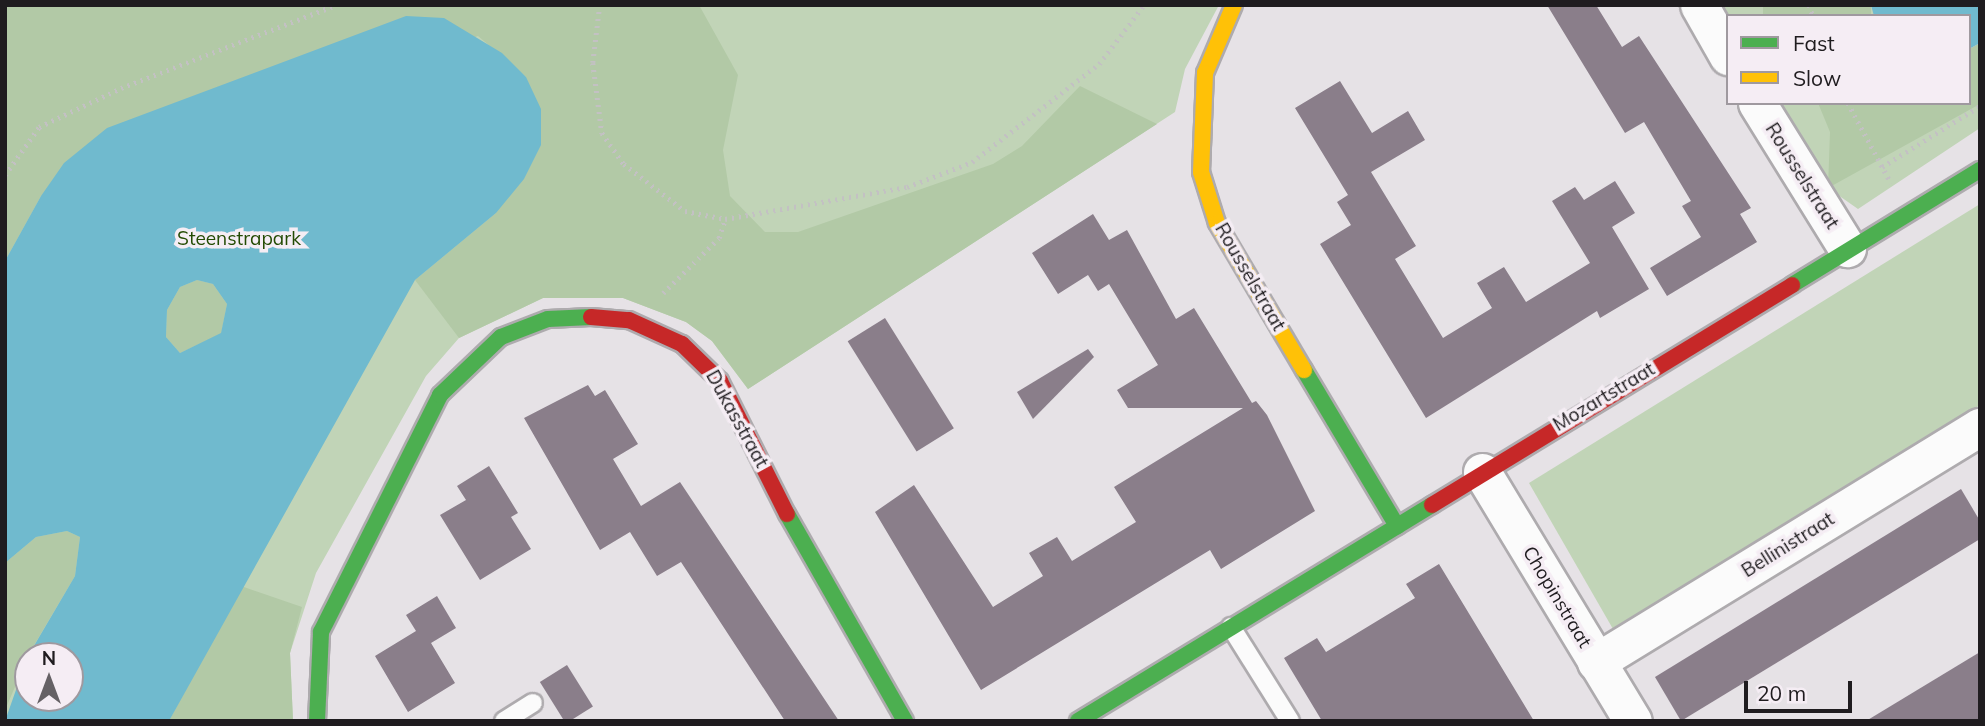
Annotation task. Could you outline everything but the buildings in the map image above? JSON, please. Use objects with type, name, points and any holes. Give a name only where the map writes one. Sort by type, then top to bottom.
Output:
[{"type":"street","name":"Rousselstraat","points":[[1234,5],[1205,73],[1199,124],[1205,184],[1217,223],[1397,526]]},
{"type":"street","points":[[1699,5],[1726,52]]},
{"type":"street","name":"Rousselstraat","points":[[1758,105],[1847,248]]},
{"type":"street","name":"Mozartstraat","points":[[1078,721],[1847,248],[1980,170]]},
{"type":"street","name":"Dukasstraat","points":[[317,721],[314,683],[321,632],[440,395],[501,337],[548,319],[601,316],[637,323],[682,344],[720,381],[801,541],[905,721]]},
{"type":"street","name":"Bellinistraat","points":[[1596,662],[1980,427]]},
{"type":"street","name":"Chopinstraat","points":[[1482,472],[1633,721]]},
{"type":"lane","points":[[1231,627],[1290,721]]},
{"type":"lane","points":[[504,721],[533,703]]},
{"type":"path","points":[[5,175],[39,127],[121,88],[336,5]]},
{"type":"path","points":[[600,5],[593,63],[602,134],[624,164],[685,211],[725,219],[907,187],[972,162],[1099,64],[1144,5]]},
{"type":"path","points":[[1850,105],[1882,167],[1980,106]]},
{"type":"path","points":[[637,323],[719,238],[725,219]]},
{"type":"green space","name":"Steenstrapark","points":[[5,5],[1219,5],[1185,69],[1175,112],[748,389],[712,341],[686,322],[623,298],[543,298],[459,338],[426,376],[316,573],[290,653],[293,721],[5,721]]},
{"type":"green space","points":[[5,5],[699,5],[738,75],[723,150],[730,196],[765,232],[798,232],[993,164],[1022,146],[1080,86],[1157,124],[748,389],[712,341],[686,322],[623,298],[543,298],[459,338],[415,280],[496,213],[526,77],[478,36],[41,196],[5,261]]},
{"type":"green space","points":[[1721,5],[1938,5],[1944,14],[1726,14]]},
{"type":"green space","points":[[1763,5],[1871,5],[1871,14],[1763,14]]},
{"type":"green space","points":[[1980,43],[1980,104],[1828,188],[1830,132],[1819,105],[1971,105],[1971,48]]},
{"type":"green space","points":[[1980,66],[1980,128],[1858,209],[1828,188],[1779,105],[1971,105]]},
{"type":"green space","points":[[1980,204],[1980,405],[1613,629],[1529,483]]},
{"type":"green space","points":[[197,280],[213,284],[227,304],[221,334],[180,353],[166,337],[167,310],[180,287]]},
{"type":"green space","points":[[67,531],[80,537],[75,576],[36,642],[14,642],[14,689],[5,710],[5,563],[36,537]]},
{"type":"green space","points":[[241,586],[302,607],[290,653],[293,721],[169,721]]},
{"type":"water","points":[[1871,5],[1980,5],[1980,43],[1971,48],[1971,14],[1873,14]]},
{"type":"water","points":[[406,16],[444,18],[502,53],[526,77],[541,109],[541,145],[524,179],[496,213],[415,280],[169,721],[5,721],[14,696],[14,712],[84,712],[84,642],[36,642],[75,576],[80,537],[67,531],[36,537],[5,563],[5,261],[41,196],[64,163],[107,128]],"holes":[[[197,280],[213,284],[227,304],[221,333],[180,353],[166,337],[167,310],[180,287]]]},
{"type":"traffic: fast","points":[[1792,285],[1980,170]]},
{"type":"traffic: fast","points":[[317,721],[321,632],[440,395],[501,337],[548,319],[591,317]]},
{"type":"traffic: fast","points":[[1304,370],[1397,526]]},
{"type":"traffic: fast","points":[[1078,721],[1432,505]]},
{"type":"traffic: fast","points":[[787,514],[905,721]]},
{"type":"traffic: slow","points":[[1234,5],[1205,73],[1201,172],[1217,223],[1304,370]]},
{"type":"traffic: jam","points":[[1432,505],[1792,285]]},
{"type":"traffic: jam","points":[[591,317],[629,320],[682,344],[720,381],[787,514]]}]
